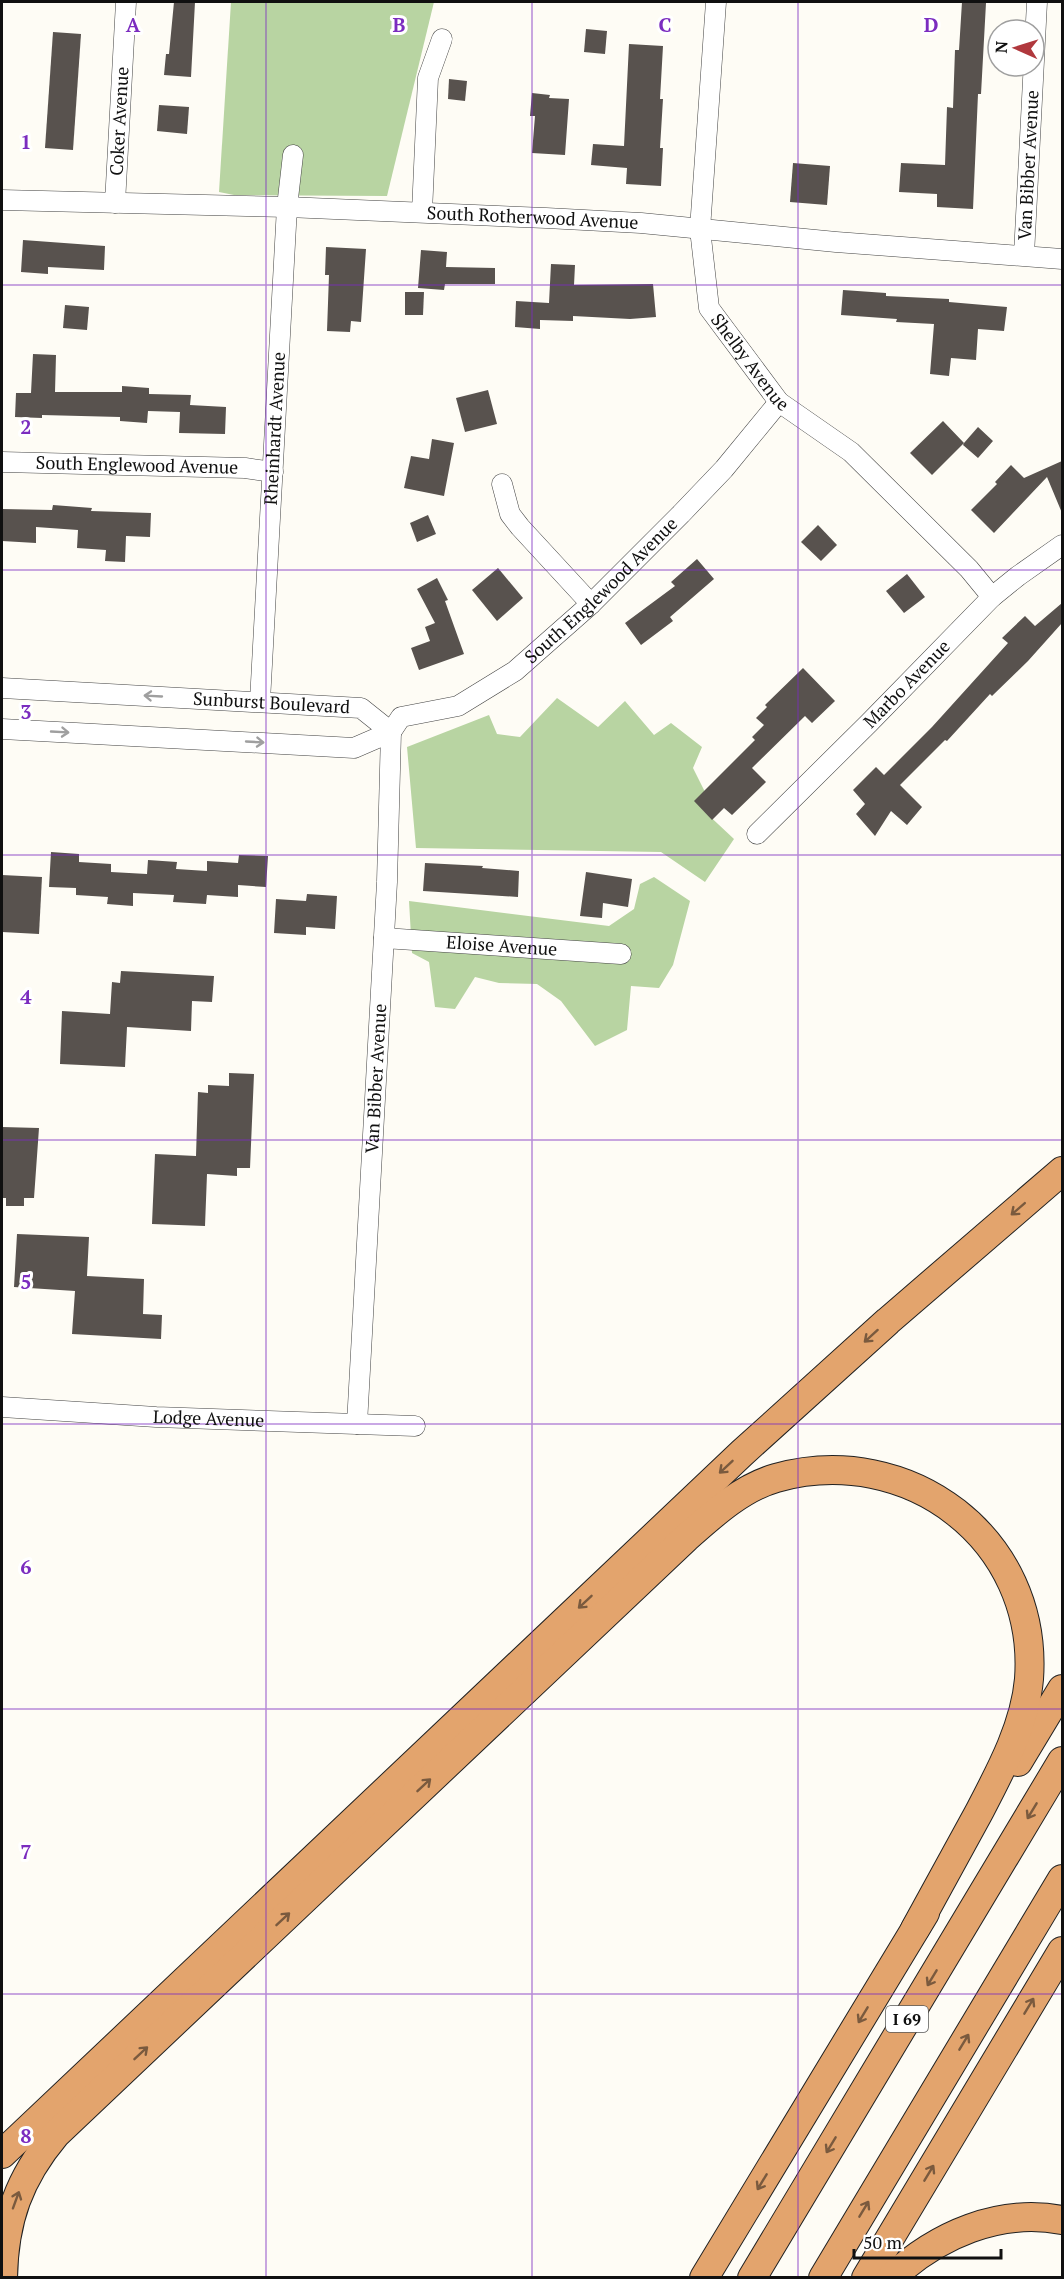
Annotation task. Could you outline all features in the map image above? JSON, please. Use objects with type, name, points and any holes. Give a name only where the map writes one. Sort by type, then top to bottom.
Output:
[{"type":"highway","points":[[2,2154],[742,1453],[888,1321],[1062,1171]]},
{"type":"highway","points":[[3,2277],[4,2241],[13,2205],[31,2167],[56,2134],[686,1538],[733,1499],[774,1479],[819,1470],[841,1469],[869,1473],[906,1483],[927,1492],[963,1518],[992,1548],[1003,1564],[1019,1601],[1024,1618],[1029,1666],[1029,1682],[1020,1719],[1010,1749],[992,1786],[915,1929]]},
{"type":"highway","points":[[704,2277],[1062,1689]]},
{"type":"highway","name":"I 69","points":[[752,2277],[1062,1761]]},
{"type":"highway","points":[[823,2277],[1062,1879]]},
{"type":"highway","points":[[866,2277],[1062,1951]]},
{"type":"highway","points":[[891,2277],[921,2252],[959,2232],[1014,2218],[1062,2220]]},
{"type":"street","name":"Coker Avenue","points":[[115,203],[126,2]]},
{"type":"street","name":"Shelby Avenue","points":[[716,2],[700,229],[709,308],[779,402],[851,452],[969,569],[992,597]]},
{"type":"street","name":"Van Bibber Avenue","points":[[1024,255],[1038,2]]},
{"type":"street","points":[[422,212],[428,78],[442,39]]},
{"type":"street","name":"Rheinhardt Avenue","points":[[260,701],[287,207],[293,155]]},
{"type":"street","name":"South Rotherwood Avenue","points":[[2,200],[287,207],[629,222],[1062,259]]},
{"type":"street","name":"South Englewood Avenue","points":[[391,732],[401,717],[458,706],[515,671],[591,604],[724,470],[779,402]]},
{"type":"street","name":"South Englewood Avenue","points":[[2,462],[245,468],[273,472]]},
{"type":"street","points":[[502,484],[510,514],[591,604]]},
{"type":"street","name":"Marbo Avenue","points":[[757,834],[992,597],[1062,545]]},
{"type":"street","name":"Sunburst Boulevard","points":[[2,688],[362,708],[391,732]]},
{"type":"street","points":[[2,729],[354,748],[391,732]]},
{"type":"street","name":"Van Bibber Avenue","points":[[357,1424],[387,882],[391,732]]},
{"type":"street","name":"Eloise Avenue","points":[[384,938],[621,954]]},
{"type":"street","name":"Lodge Avenue","points":[[2,1407],[156,1417],[415,1426]]},
{"type":"green space","points":[[231,2],[434,2],[387,196],[234,195],[219,192]]},
{"type":"green space","points":[[557,698],[598,727],[625,701],[654,735],[671,723],[702,747],[693,768],[705,792],[702,809],[734,839],[705,882],[661,852],[416,848],[407,747],[489,715],[497,734],[520,737]]},
{"type":"green space","points":[[654,877],[690,901],[673,965],[659,988],[631,986],[627,1030],[595,1046],[561,1001],[537,984],[499,983],[475,977],[455,1009],[435,1007],[429,962],[412,953],[409,901],[609,926],[634,909],[640,884]]},
{"type":"building","points":[[174,2],[195,2],[191,77],[164,75],[166,54],[169,54]]},
{"type":"building","points":[[962,2],[986,3],[981,94],[978,94],[973,209],[937,207],[937,194],[899,192],[901,163],[945,165],[947,107],[953,108],[955,50],[959,50]]},
{"type":"building","points":[[586,29],[607,31],[605,54],[584,52]]},
{"type":"building","points":[[53,32],[81,34],[73,150],[45,148]]},
{"type":"building","points":[[629,44],[663,46],[660,99],[663,99],[660,148],[663,148],[661,186],[626,184],[627,168],[591,165],[593,144],[624,146]]},
{"type":"building","points":[[449,79],[467,81],[465,101],[448,99]]},
{"type":"building","points":[[532,93],[550,95],[549,98],[569,99],[565,155],[532,153],[535,116],[530,116]]},
{"type":"building","points":[[159,105],[189,107],[187,134],[157,131]]},
{"type":"building","points":[[793,163],[830,166],[827,205],[790,202]]},
{"type":"building","points":[[23,240],[105,246],[104,270],[48,267],[48,274],[21,272]]},
{"type":"building","points":[[326,247],[366,249],[361,322],[351,321],[350,332],[327,331],[329,275],[325,275]]},
{"type":"building","points":[[421,250],[447,252],[446,267],[495,268],[495,284],[445,284],[444,290],[418,288]]},
{"type":"building","points":[[551,264],[575,265],[574,285],[653,284],[656,317],[630,319],[573,316],[573,321],[540,320],[540,329],[515,327],[516,301],[549,303]]},
{"type":"building","points":[[843,290],[886,293],[886,296],[949,299],[949,302],[1007,307],[1004,331],[978,329],[976,360],[951,358],[949,376],[930,374],[934,324],[841,315]]},
{"type":"building","points":[[405,292],[424,292],[423,315],[405,315]]},
{"type":"building","points":[[65,305],[89,307],[87,330],[63,328]]},
{"type":"building","points":[[33,354],[56,355],[55,392],[122,392],[122,386],[149,388],[149,394],[191,395],[190,405],[226,407],[225,434],[179,433],[180,412],[148,411],[147,423],[120,421],[120,417],[42,415],[42,418],[15,417],[16,393],[31,393]]},
{"type":"building","points":[[488,390],[497,424],[465,432],[456,398]]},
{"type":"building","points":[[943,421],[964,443],[932,475],[910,453]]},
{"type":"building","points":[[978,427],[993,441],[978,458],[963,445]]},
{"type":"building","points":[[432,439],[454,443],[444,496],[404,488],[411,456],[429,459]]},
{"type":"building","points":[[1062,461],[1062,513],[1047,477],[994,533],[971,510],[997,484],[995,482],[1011,465],[1024,478]]},
{"type":"building","points":[[53,505],[92,508],[91,511],[151,513],[150,537],[126,536],[125,562],[105,561],[106,550],[77,548],[78,530],[36,527],[36,543],[2,541],[2,509],[52,510]]},
{"type":"building","points":[[428,515],[436,534],[417,542],[410,523]]},
{"type":"building","points":[[818,525],[837,545],[821,561],[801,542]]},
{"type":"building","points":[[697,559],[714,579],[670,617],[673,621],[641,645],[625,623],[675,586],[671,582]]},
{"type":"building","points":[[498,568],[523,598],[497,621],[472,590]]},
{"type":"building","points":[[907,574],[925,597],[904,613],[886,591]]},
{"type":"building","points":[[437,578],[448,600],[445,601],[464,654],[419,670],[411,648],[430,641],[425,627],[435,623],[417,589]]},
{"type":"building","points":[[1062,603],[1062,623],[1028,661],[992,696],[990,694],[947,741],[945,740],[900,785],[922,807],[907,825],[891,811],[875,836],[856,814],[865,804],[853,790],[876,767],[884,775],[932,727],[1008,643],[1002,638],[1025,616],[1035,626]]},
{"type":"building","points":[[803,668],[835,701],[812,723],[805,716],[752,768],[766,782],[732,815],[724,808],[712,820],[694,801],[755,740],[752,737],[764,725],[756,718],[767,707],[765,705]]},
{"type":"building","points":[[51,852],[79,854],[79,862],[111,864],[111,872],[147,874],[148,860],[177,862],[176,869],[207,871],[207,861],[238,863],[239,855],[268,856],[266,887],[238,885],[238,897],[207,895],[206,904],[173,902],[174,895],[133,893],[133,906],[107,904],[108,897],[76,895],[76,888],[49,887]]},
{"type":"building","points":[[425,863],[483,866],[482,868],[519,871],[518,897],[423,891]]},
{"type":"building","points":[[586,872],[632,879],[628,907],[603,903],[602,918],[580,916]]},
{"type":"building","points":[[2,875],[42,877],[39,934],[2,932]]},
{"type":"building","points":[[307,894],[337,896],[335,929],[306,927],[306,935],[274,933],[276,899],[306,901]]},
{"type":"building","points":[[121,971],[214,976],[212,1002],[192,1001],[191,1031],[127,1027],[125,1067],[60,1064],[62,1011],[110,1014],[112,982],[120,983]]},
{"type":"building","points":[[229,1073],[254,1074],[250,1168],[237,1168],[237,1176],[207,1174],[205,1226],[152,1224],[155,1154],[196,1156],[198,1092],[208,1093],[208,1085],[229,1086]]},
{"type":"building","points":[[2,1127],[39,1128],[34,1198],[24,1198],[24,1206],[6,1206],[6,1198],[2,1198]]},
{"type":"building","points":[[17,1234],[89,1237],[87,1276],[144,1279],[143,1314],[162,1315],[161,1339],[72,1334],[75,1291],[14,1287]]}]
